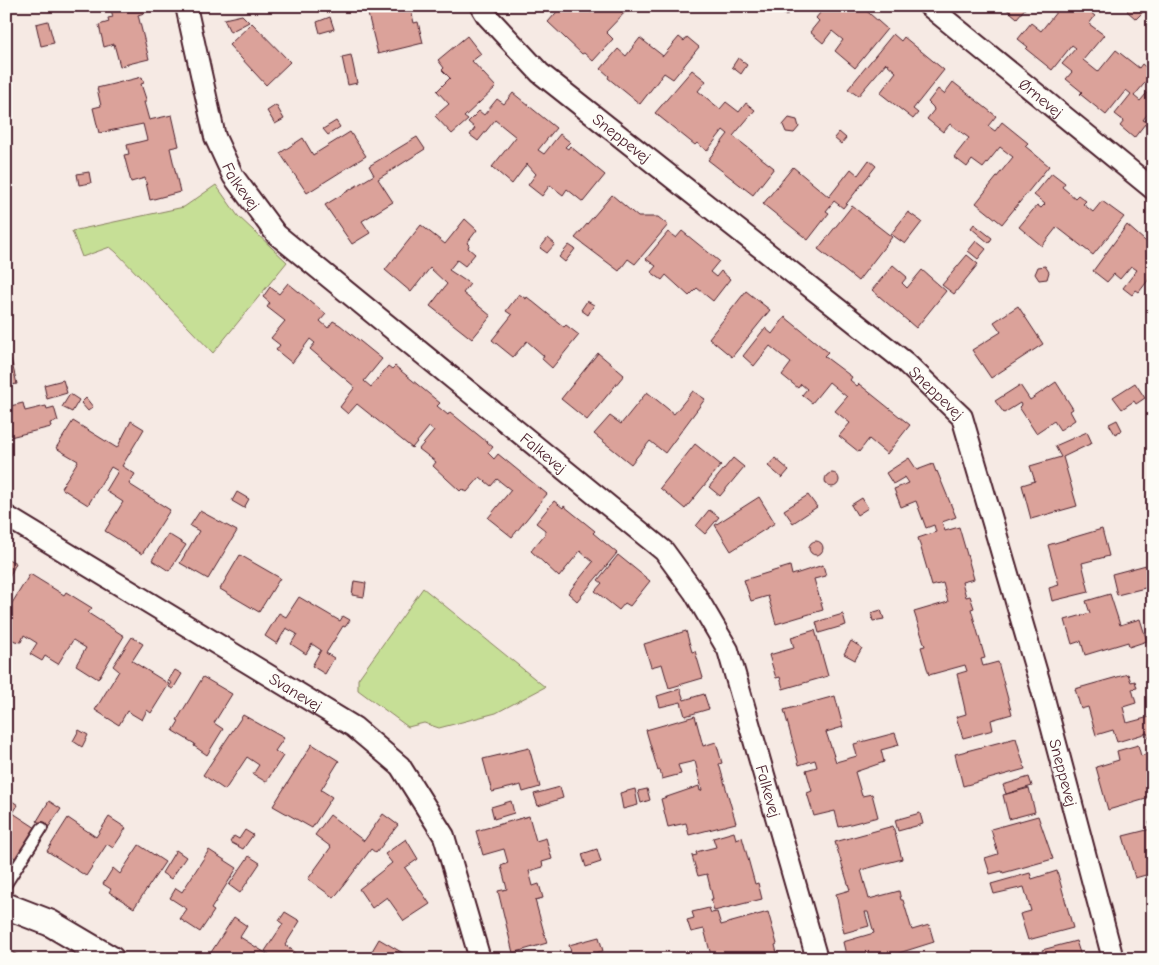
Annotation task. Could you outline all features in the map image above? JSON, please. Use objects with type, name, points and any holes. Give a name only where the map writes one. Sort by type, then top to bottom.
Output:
[{"type":"street","name":"Falkevej","points":[[186,6],[215,137],[233,176],[276,234],[664,551],[694,592],[728,650],[817,959]]},
{"type":"street","name":"Sneppevej","points":[[481,6],[487,16],[540,73],[905,362],[962,417],[1041,687],[1113,959]]},
{"type":"street","name":"Ørnevej","points":[[929,6],[1153,189]]},
{"type":"street","name":"Svanevej","points":[[6,516],[354,727],[400,766],[444,836],[480,959]]},
{"type":"street","points":[[6,906],[50,923],[111,959]]},
{"type":"lane","points":[[6,884],[42,828]]},
{"type":"green space","points":[[216,185],[238,216],[287,262],[213,353],[110,247],[82,257],[72,231],[184,207]]},
{"type":"green space","points":[[423,588],[545,687],[496,713],[439,728],[424,723],[408,727],[358,690],[358,679]]},
{"type":"building","points":[[110,6],[142,6],[144,13],[138,15],[149,59],[120,66],[114,44],[104,47],[99,25],[109,22],[108,18],[113,17]]},
{"type":"building","points":[[366,6],[410,6],[414,23],[418,22],[423,43],[378,54]]},
{"type":"building","points":[[562,6],[584,6],[591,13],[598,6],[629,8],[606,32],[613,39],[593,61],[584,53],[582,54],[548,22]]},
{"type":"building","points":[[774,6],[794,6],[786,16]]},
{"type":"building","points":[[812,6],[861,6],[887,29],[855,68],[835,51],[843,40],[832,31],[823,43],[810,32],[819,21],[816,18],[820,13]]},
{"type":"building","points":[[1003,6],[1027,6],[1017,18]]},
{"type":"building","points":[[1061,6],[1082,6],[1095,16],[1089,24],[1104,35],[1083,60],[1098,72],[1116,50],[1139,68],[1142,64],[1153,73],[1134,96],[1140,101],[1153,86],[1153,107],[1143,120],[1145,121],[1153,111],[1153,130],[1145,124],[1134,138],[1120,126],[1124,121],[1115,114],[1131,94],[1126,90],[1106,115],[1080,94],[1082,92],[1066,79],[1072,72],[1062,64],[1076,48],[1072,45],[1052,70],[1026,49],[1028,47],[1018,39],[1031,23],[1041,31]]},
{"type":"building","points":[[1132,6],[1138,6],[1144,11],[1136,19],[1127,11]]},
{"type":"building","points":[[242,15],[249,22],[230,32],[224,19]]},
{"type":"building","points":[[330,17],[334,29],[320,33],[317,22]]},
{"type":"building","points":[[48,21],[54,43],[41,46],[36,24]]},
{"type":"building","points":[[252,23],[290,62],[266,85],[229,45]]},
{"type":"building","points":[[893,34],[901,41],[904,37],[944,70],[913,109],[918,113],[913,119],[880,93],[896,72],[886,63],[858,96],[848,89]]},
{"type":"building","points":[[467,36],[481,54],[472,61],[496,87],[464,117],[468,120],[452,134],[435,116],[449,104],[437,91],[450,78],[442,70],[444,68],[438,60]]},
{"type":"building","points":[[679,37],[684,41],[687,37],[699,47],[673,79],[664,73],[640,104],[608,78],[609,76],[601,69],[618,49],[626,56],[640,38],[663,56]]},
{"type":"building","points":[[351,55],[357,83],[348,85],[342,57]]},
{"type":"building","points":[[738,58],[747,65],[741,74],[732,67]]},
{"type":"building","points":[[692,70],[706,81],[698,91],[720,109],[726,102],[739,112],[746,103],[755,110],[733,136],[774,168],[753,195],[708,160],[728,134],[723,130],[707,151],[697,143],[695,145],[655,113]]},
{"type":"building","points":[[142,77],[144,83],[141,84],[147,102],[144,102],[149,120],[172,115],[179,146],[170,148],[180,192],[150,200],[145,178],[131,182],[124,155],[129,154],[127,145],[147,140],[143,124],[99,133],[93,108],[101,106],[97,88]]},
{"type":"building","points":[[953,82],[996,116],[988,126],[995,131],[1002,122],[1028,143],[1025,146],[1049,166],[1002,224],[976,203],[1013,157],[1000,147],[983,168],[972,160],[967,167],[954,157],[969,138],[950,124],[943,132],[927,119],[934,110],[928,102],[938,89],[944,94]]},
{"type":"building","points":[[513,93],[556,128],[538,150],[544,154],[560,134],[570,142],[565,147],[568,149],[570,146],[605,175],[583,202],[567,189],[563,195],[550,185],[542,196],[528,185],[536,174],[527,164],[512,184],[492,167],[516,137],[495,120],[478,141],[470,135],[475,128],[468,122],[479,111],[484,115],[497,99],[504,104]]},
{"type":"building","points":[[276,105],[284,119],[275,124],[267,111]]},
{"type":"building","points":[[789,118],[797,120],[799,127],[794,133],[786,132],[783,125]]},
{"type":"building","points":[[336,121],[340,127],[328,135],[323,129]]},
{"type":"building","points":[[350,132],[366,156],[307,193],[280,153],[303,138],[313,155]]},
{"type":"building","points":[[839,132],[846,138],[841,144],[834,138]]},
{"type":"building","points":[[417,137],[425,149],[378,179],[393,202],[362,221],[370,233],[352,244],[325,205],[374,175],[369,166]]},
{"type":"building","points":[[869,160],[876,166],[843,208],[834,201],[826,211],[829,213],[808,240],[763,204],[793,167],[829,197],[851,169],[858,175]]},
{"type":"building","points":[[89,172],[91,183],[79,185],[77,174]]},
{"type":"building","points":[[1052,173],[1065,183],[1062,187],[1075,198],[1078,195],[1086,201],[1083,204],[1093,212],[1102,201],[1124,217],[1093,255],[1057,227],[1042,246],[1019,227],[1037,205],[1041,208],[1045,204],[1034,195]]},
{"type":"building","points":[[612,195],[638,217],[658,217],[668,225],[635,264],[628,259],[619,271],[575,238]]},
{"type":"building","points":[[852,206],[892,237],[858,281],[818,249]]},
{"type":"building","points":[[908,212],[922,222],[905,244],[891,234]]},
{"type":"building","points":[[465,219],[477,230],[467,243],[469,245],[468,248],[475,254],[465,266],[457,260],[449,270],[470,284],[463,293],[491,316],[472,339],[430,306],[447,284],[430,268],[411,292],[385,270],[421,225],[445,244]]},
{"type":"building","points":[[974,224],[992,238],[989,243],[971,228]]},
{"type":"building","points":[[1127,225],[1153,248],[1153,274],[1139,292],[1136,290],[1132,295],[1123,288],[1137,270],[1131,266],[1120,279],[1114,274],[1107,282],[1093,271]]},
{"type":"building","points":[[682,231],[719,261],[710,272],[716,277],[721,271],[730,279],[713,301],[697,288],[689,296],[666,275],[662,280],[651,272],[656,266],[646,259],[668,232],[676,238]]},
{"type":"building","points":[[548,238],[555,244],[547,253],[540,248]]},
{"type":"building","points":[[976,241],[986,249],[978,259],[968,251]]},
{"type":"building","points":[[569,245],[575,249],[565,262],[559,257]]},
{"type":"building","points":[[967,255],[978,264],[954,294],[942,285]]},
{"type":"building","points":[[893,265],[907,277],[902,283],[907,288],[922,270],[946,291],[916,328],[872,290]]},
{"type":"building","points":[[1045,266],[1049,272],[1047,279],[1039,280],[1035,274],[1038,267]]},
{"type":"building","points":[[288,283],[326,314],[320,321],[328,328],[333,321],[340,325],[382,359],[364,381],[371,387],[388,366],[392,369],[395,366],[440,403],[437,406],[448,415],[450,412],[493,447],[488,453],[494,459],[498,454],[547,494],[512,537],[488,518],[511,490],[497,479],[491,486],[480,477],[467,492],[462,489],[460,491],[433,466],[436,462],[419,449],[434,431],[429,427],[412,448],[357,404],[348,414],[340,407],[355,387],[310,349],[315,343],[310,339],[292,363],[276,350],[280,345],[271,338],[285,321],[267,307],[270,303],[263,297],[270,287],[279,294]]},
{"type":"building","points":[[746,291],[770,310],[732,357],[709,338]]},
{"type":"building","points":[[519,294],[526,299],[527,297],[564,327],[566,325],[579,335],[552,368],[542,359],[544,356],[527,341],[513,357],[492,340],[512,315],[506,311]]},
{"type":"building","points":[[587,301],[594,305],[588,315],[581,310]]},
{"type":"building","points":[[1018,306],[1043,344],[991,378],[972,350],[1001,332],[994,322]]},
{"type":"building","points":[[785,317],[828,352],[824,356],[852,377],[850,380],[857,386],[859,384],[910,425],[887,454],[869,439],[859,452],[839,436],[850,423],[835,411],[847,397],[829,382],[812,403],[802,395],[807,389],[801,384],[798,388],[782,375],[791,363],[770,346],[754,366],[743,356],[765,328],[772,334]]},
{"type":"building","points":[[598,353],[624,375],[587,420],[561,399]]},
{"type":"building","points":[[11,359],[17,384],[6,386],[6,360]]},
{"type":"building","points":[[63,380],[67,393],[47,399],[44,385]]},
{"type":"building","points":[[1056,382],[1073,409],[1070,411],[1075,420],[1060,430],[1054,421],[1036,433],[1019,407],[1020,403],[1004,413],[995,401],[1020,385],[1030,400]]},
{"type":"building","points":[[1135,383],[1145,398],[1136,404],[1134,401],[1122,409],[1113,397]]},
{"type":"building","points":[[693,391],[705,399],[665,453],[650,441],[631,464],[594,434],[610,416],[621,424],[647,392],[674,414]]},
{"type":"building","points":[[70,394],[79,400],[72,412],[62,407]]},
{"type":"building","points":[[86,398],[93,407],[88,411],[81,403]]},
{"type":"building","points":[[23,403],[25,411],[46,406],[47,409],[54,407],[58,421],[50,423],[51,427],[6,438],[6,407]]},
{"type":"building","points":[[1117,420],[1122,430],[1115,434],[1109,424]]},
{"type":"building","points":[[73,421],[117,448],[131,421],[144,429],[122,466],[135,474],[129,484],[170,510],[142,554],[105,531],[123,502],[106,491],[118,471],[111,467],[88,505],[61,488],[78,461],[56,448]]},
{"type":"building","points":[[1087,432],[1092,443],[1063,457],[1077,506],[1031,519],[1022,485],[1035,481],[1030,466],[1061,457],[1055,446]]},
{"type":"building","points":[[695,444],[721,465],[685,509],[660,488]]},
{"type":"building","points":[[733,458],[744,467],[720,496],[709,487]]},
{"type":"building","points":[[775,458],[789,470],[782,478],[768,466]]},
{"type":"building","points":[[909,458],[917,470],[933,464],[956,517],[942,522],[945,531],[959,527],[974,579],[962,582],[966,597],[970,596],[974,608],[971,609],[985,658],[981,659],[983,666],[998,662],[1012,714],[991,720],[993,730],[963,738],[956,717],[966,714],[957,674],[967,671],[965,665],[929,675],[921,647],[925,646],[914,612],[948,602],[943,583],[932,586],[918,538],[936,532],[934,525],[926,528],[916,501],[901,507],[894,489],[909,483],[905,477],[893,484],[886,473]]},
{"type":"building","points":[[832,473],[837,475],[839,480],[837,485],[832,487],[827,485],[825,480],[827,475]]},
{"type":"building","points":[[237,492],[249,499],[244,508],[232,501]]},
{"type":"building","points":[[808,495],[817,507],[793,523],[784,510]]},
{"type":"building","points":[[759,497],[775,523],[731,551],[715,525]]},
{"type":"building","points":[[862,498],[868,508],[857,515],[851,505]]},
{"type":"building","points":[[554,501],[563,508],[564,506],[595,531],[593,533],[617,553],[577,601],[568,593],[593,562],[580,551],[559,577],[531,551],[545,534],[545,530],[536,523]]},
{"type":"building","points":[[709,510],[719,517],[705,534],[696,526]]},
{"type":"building","points":[[200,511],[237,531],[208,579],[180,563],[199,531],[190,526]]},
{"type":"building","points":[[1102,529],[1109,556],[1082,563],[1089,592],[1052,601],[1049,588],[1059,585],[1048,545]]},
{"type":"building","points":[[168,534],[186,545],[169,571],[152,560]]},
{"type":"building","points":[[816,541],[821,543],[823,548],[821,553],[816,555],[811,553],[809,548],[811,543]]},
{"type":"building","points":[[240,555],[280,578],[259,612],[220,589]]},
{"type":"building","points":[[618,555],[650,581],[630,606],[625,603],[619,610],[595,591],[602,583],[598,580]]},
{"type":"building","points":[[6,558],[16,563],[6,584]]},
{"type":"building","points":[[1150,564],[1153,586],[1117,595],[1112,574]]},
{"type":"building","points":[[823,565],[826,576],[814,579],[823,610],[776,624],[768,596],[751,601],[744,580],[790,566],[792,575]]},
{"type":"building","points":[[30,574],[64,595],[66,592],[92,608],[88,613],[124,636],[98,679],[76,665],[86,648],[73,640],[58,664],[45,656],[42,661],[30,654],[37,643],[24,635],[21,642],[6,636],[6,608],[9,608]]},
{"type":"building","points":[[354,581],[366,583],[364,597],[352,595]]},
{"type":"building","points":[[1110,594],[1120,625],[1140,619],[1147,641],[1129,647],[1128,642],[1085,655],[1081,641],[1072,644],[1065,620],[1090,613],[1086,601]]},
{"type":"building","points":[[299,597],[340,621],[343,616],[350,620],[345,627],[343,626],[326,653],[334,658],[325,674],[312,666],[321,650],[312,644],[306,654],[291,644],[297,634],[286,628],[277,644],[265,636],[279,613],[286,617]]},
{"type":"building","points":[[881,610],[884,619],[873,621],[871,613]]},
{"type":"building","points":[[843,614],[846,625],[819,633],[816,622]]},
{"type":"building","points":[[815,630],[828,676],[783,689],[780,677],[776,678],[769,655],[794,648],[791,637]]},
{"type":"building","points":[[686,631],[692,652],[695,651],[703,678],[669,688],[662,664],[651,667],[644,644]]},
{"type":"building","points":[[132,637],[143,644],[132,661],[169,684],[151,713],[147,710],[142,720],[127,711],[119,725],[95,710],[119,671],[113,666]]},
{"type":"building","points":[[851,641],[862,648],[855,660],[844,654]]},
{"type":"building","points":[[175,670],[182,674],[173,689],[169,687],[172,683],[168,681]]},
{"type":"building","points":[[1128,674],[1131,682],[1135,681],[1137,688],[1132,689],[1136,703],[1123,707],[1127,723],[1153,716],[1153,747],[1147,733],[1117,742],[1113,730],[1096,735],[1088,707],[1081,709],[1075,689]]},
{"type":"building","points":[[203,677],[232,694],[214,723],[223,729],[207,755],[194,746],[195,744],[173,731],[179,721],[177,720]]},
{"type":"building","points":[[680,689],[684,700],[704,694],[709,709],[685,716],[681,702],[660,707],[657,696]]},
{"type":"building","points":[[835,696],[843,727],[826,732],[836,762],[857,756],[854,744],[895,733],[899,745],[881,750],[884,762],[855,772],[862,796],[872,794],[878,817],[839,827],[835,811],[814,816],[807,793],[812,791],[806,770],[817,767],[815,760],[799,765],[784,710]]},
{"type":"building","points":[[243,715],[284,738],[275,751],[283,756],[266,782],[253,774],[259,765],[247,757],[225,790],[203,775]]},
{"type":"building","points":[[695,716],[703,746],[716,742],[722,763],[719,764],[736,823],[689,835],[686,823],[668,827],[661,799],[699,786],[700,791],[702,790],[695,761],[678,765],[681,774],[662,779],[646,730]]},
{"type":"building","points":[[79,730],[88,735],[82,747],[73,741]]},
{"type":"building","points":[[1016,738],[1025,769],[963,786],[955,754]]},
{"type":"building","points":[[312,744],[339,761],[321,790],[332,797],[312,828],[273,806]]},
{"type":"building","points":[[1138,745],[1141,756],[1153,752],[1153,797],[1108,810],[1096,767],[1119,760],[1117,751]]},
{"type":"building","points":[[529,748],[540,787],[523,792],[521,785],[492,792],[483,759]]},
{"type":"building","points":[[1029,777],[1032,786],[1006,794],[1003,785]]},
{"type":"building","points":[[560,787],[563,798],[538,806],[534,794]]},
{"type":"building","points":[[1029,788],[1035,812],[1009,819],[1003,795]]},
{"type":"building","points":[[635,789],[638,805],[623,809],[620,793]]},
{"type":"building","points":[[647,789],[650,800],[641,803],[638,791]]},
{"type":"building","points":[[6,797],[18,805],[13,813],[39,830],[18,860],[6,852]]},
{"type":"building","points":[[49,801],[61,809],[48,828],[37,821]]},
{"type":"building","points":[[511,801],[514,813],[494,819],[491,807]]},
{"type":"building","points":[[920,813],[923,824],[898,831],[895,820]]},
{"type":"building","points":[[383,814],[398,825],[376,853],[371,849],[334,898],[308,879],[331,847],[315,835],[330,815],[364,841]]},
{"type":"building","points":[[529,816],[536,841],[546,838],[552,859],[542,862],[543,867],[529,871],[533,886],[539,884],[543,898],[535,900],[547,943],[513,953],[498,891],[507,889],[501,866],[508,863],[504,849],[483,855],[476,831]]},
{"type":"building","points":[[1038,816],[1053,859],[1003,873],[1002,871],[990,874],[985,858],[998,854],[991,829]]},
{"type":"building","points":[[109,817],[126,828],[113,848],[107,844],[86,876],[47,851],[68,818],[96,837]]},
{"type":"building","points":[[1153,821],[1153,873],[1135,878],[1123,836],[1151,829],[1149,822]]},
{"type":"building","points":[[893,826],[902,859],[861,870],[869,899],[899,891],[912,930],[929,925],[934,942],[880,959],[847,959],[843,942],[874,933],[868,912],[865,912],[869,926],[844,933],[836,894],[850,890],[835,842]]},
{"type":"building","points":[[245,830],[253,835],[243,849],[230,842],[234,836],[239,839]]},
{"type":"building","points":[[734,832],[736,839],[742,837],[755,884],[758,883],[762,899],[714,911],[707,874],[698,876],[692,856],[697,855],[696,852],[716,847],[713,838]]},
{"type":"building","points":[[406,839],[418,859],[405,868],[430,904],[404,921],[387,897],[372,908],[359,889],[392,863],[385,854]]},
{"type":"building","points":[[139,845],[165,862],[134,908],[109,892],[111,889],[103,884],[113,868],[120,874]]},
{"type":"building","points":[[597,849],[601,862],[586,867],[582,854]]},
{"type":"building","points":[[176,850],[186,857],[171,879],[162,873]]},
{"type":"building","points":[[209,850],[237,868],[211,909],[214,911],[200,932],[180,919],[187,909],[170,898],[176,888],[182,892]]},
{"type":"building","points":[[249,856],[260,863],[240,893],[229,885]]},
{"type":"building","points":[[1057,871],[1073,928],[1028,940],[1020,914],[1031,911],[1024,887],[994,894],[991,884],[1030,873],[1032,879]]},
{"type":"building","points":[[709,908],[711,913],[717,912],[721,925],[768,912],[777,944],[775,945],[777,953],[756,959],[746,959],[745,956],[736,959],[712,959],[704,929],[691,932],[687,920],[694,918],[692,912]]},
{"type":"building","points":[[285,912],[300,921],[285,945],[295,952],[291,959],[275,959],[265,951],[283,924],[279,921]]},
{"type":"building","points":[[234,917],[247,926],[240,937],[267,954],[264,959],[208,957]]},
{"type":"building","points":[[599,937],[603,951],[573,959],[569,945]]},
{"type":"building","points":[[379,939],[413,959],[384,959],[372,951]]},
{"type":"building","points":[[1076,941],[1082,959],[1032,959],[1044,955],[1042,950]]},
{"type":"building","points":[[6,946],[9,947],[8,950],[25,959],[6,959]]}]
